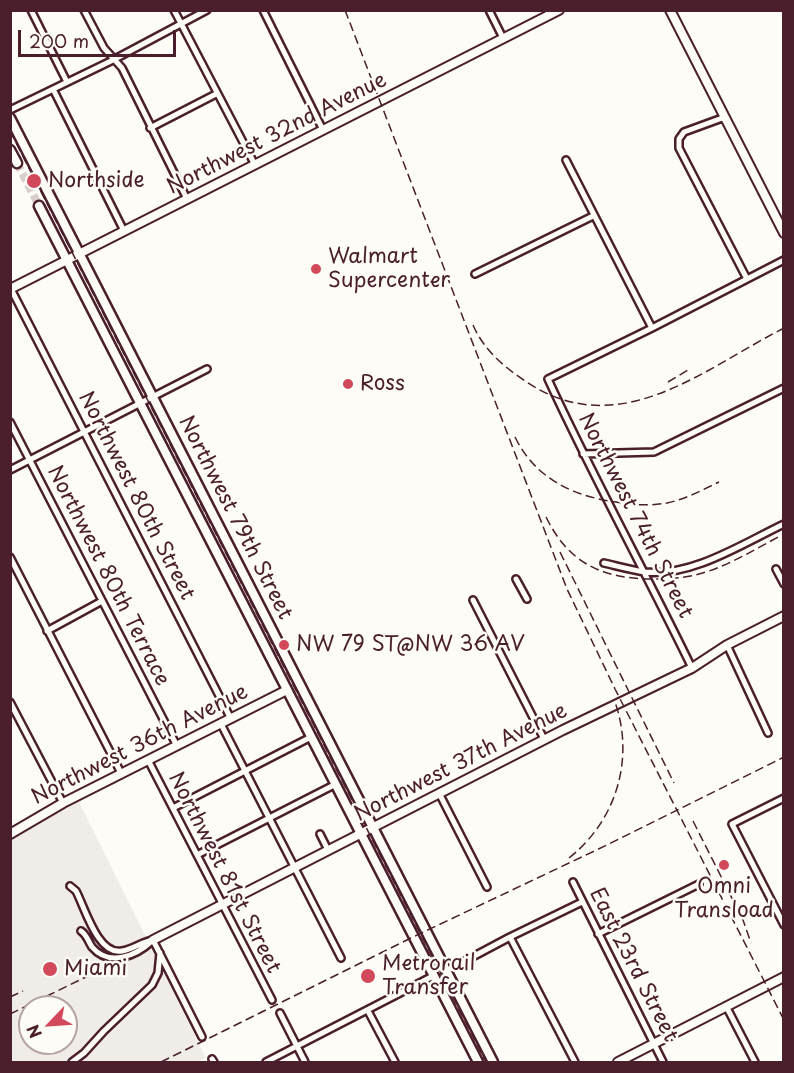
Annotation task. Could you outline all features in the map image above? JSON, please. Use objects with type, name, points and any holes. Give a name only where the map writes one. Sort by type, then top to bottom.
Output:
[{"type":"main road","name":"Northwest 79th Street","points":[[10,118],[493,1062]]},
{"type":"main road","points":[[10,150],[17,163]]},
{"type":"main road","name":"Northwest 79th Street","points":[[39,206],[478,1062]]},
{"type":"main road","points":[[462,1032],[474,1026]]},
{"type":"street","points":[[31,10],[67,82]]},
{"type":"street","points":[[84,10],[104,48],[122,68],[187,199]]},
{"type":"street","points":[[174,10],[255,165]]},
{"type":"street","points":[[10,110],[113,60],[207,10]]},
{"type":"street","points":[[263,10],[323,130]]},
{"type":"street","points":[[489,10],[503,38]]},
{"type":"street","name":"Northwest 32nd Avenue","points":[[11,289],[560,10]]},
{"type":"street","points":[[670,10],[783,233]]},
{"type":"street","points":[[53,89],[124,231]]},
{"type":"street","points":[[150,128],[216,94]]},
{"type":"street","points":[[725,117],[684,132],[679,140],[679,148],[747,279]]},
{"type":"street","points":[[566,160],[652,328],[783,260]]},
{"type":"street","points":[[475,274],[593,216]]},
{"type":"street","name":"Northwest 80th Street","points":[[11,289],[231,719]]},
{"type":"street","name":"Northwest 74th Street","points":[[652,328],[548,379],[583,454],[692,668]]},
{"type":"street","points":[[10,470],[207,369]]},
{"type":"street","points":[[583,454],[654,452],[783,388]]},
{"type":"street","name":"Northwest 80th Terrace","points":[[10,422],[177,746]]},
{"type":"street","points":[[604,563],[645,572],[676,571],[699,564],[783,524]]},
{"type":"street","points":[[10,557],[121,773]]},
{"type":"street","points":[[776,569],[783,584]]},
{"type":"street","points":[[516,579],[526,599]]},
{"type":"street","points":[[473,600],[544,739]]},
{"type":"street","points":[[47,631],[102,601]]},
{"type":"street","name":"Northwest 37th Avenue","points":[[81,931],[97,951],[115,958],[126,957],[153,940],[222,904],[544,739],[692,668],[727,645],[783,616]]},
{"type":"street","points":[[727,645],[768,733]]},
{"type":"street","name":"Northwest 36th Avenue","points":[[10,834],[63,803],[287,690]]},
{"type":"street","points":[[10,702],[63,803]]},
{"type":"street","points":[[221,724],[341,958]]},
{"type":"street","points":[[173,808],[311,737]]},
{"type":"street","name":"Northwest 81st Street","points":[[148,760],[272,1000]]},
{"type":"street","points":[[197,855],[336,784]]},
{"type":"street","points":[[439,793],[487,887]]},
{"type":"street","points":[[783,798],[732,824],[783,925]]},
{"type":"street","points":[[320,834],[328,850]]},
{"type":"street","name":"East 23rd Street","points":[[573,882],[663,1062]]},
{"type":"street","points":[[598,934],[699,884]]},
{"type":"street","name":"Northwest 37th Avenue","points":[[70,886],[76,891],[100,941],[107,949],[120,951],[153,940]]},
{"type":"street","points":[[446,971],[582,902]]},
{"type":"street","points":[[510,937],[575,1062]]},
{"type":"street","points":[[153,940],[202,1037]]},
{"type":"street","points":[[72,1062],[84,1053],[154,982],[158,973],[160,953]]},
{"type":"street","points":[[266,1062],[433,976]]},
{"type":"street","points":[[618,1062],[783,977]]},
{"type":"street","points":[[726,1006],[755,1062]]},
{"type":"street","points":[[368,1011],[395,1062]]},
{"type":"street","points":[[280,1013],[305,1062]]},
{"type":"shaded area","points":[[78,800],[206,1058],[197,1062],[11,1062],[11,836]]},
{"type":"tunnel","points":[[17,163],[39,206]]},
{"type":"railway","points":[[345,10],[567,589],[615,689],[784,1020]]},
{"type":"railway","points":[[10,131],[486,1062]]},
{"type":"railway","points":[[473,325],[477,334],[495,357],[525,381],[559,399],[593,405],[626,403],[659,394],[691,380],[784,328]]},
{"type":"railway","points":[[668,382],[688,370]]},
{"type":"railway","points":[[515,437],[533,464],[556,483],[600,499],[622,503],[661,504],[687,497],[719,482]]},
{"type":"railway","points":[[546,517],[564,546],[575,556],[601,571],[632,578],[687,577],[702,573],[747,554],[784,534]]},
{"type":"railway","points":[[560,552],[674,783]]},
{"type":"railway","points":[[569,858],[599,826],[617,788],[622,767],[623,745],[621,724],[615,702]]},
{"type":"railway","points":[[161,1062],[784,757]]},
{"type":"railway","points":[[693,821],[743,920],[751,943]]},
{"type":"railway","points":[[10,1014],[88,976]]},
{"type":"railway","points":[[10,997],[23,991]]},
{"type":"place","name":"Northside","points":[[34,181]]},
{"type":"place","name":"Walmart Supercenter","points":[[316,269]]},
{"type":"place","name":"Ross","points":[[348,384]]},
{"type":"place","name":"NW 79 ST@NW 36 AV","points":[[284,645]]},
{"type":"place","name":"Omni Transload","points":[[724,865]]},
{"type":"place","name":"Miami","points":[[50,969]]},
{"type":"place","name":"Metrorail Transfer","points":[[368,976]]}]
